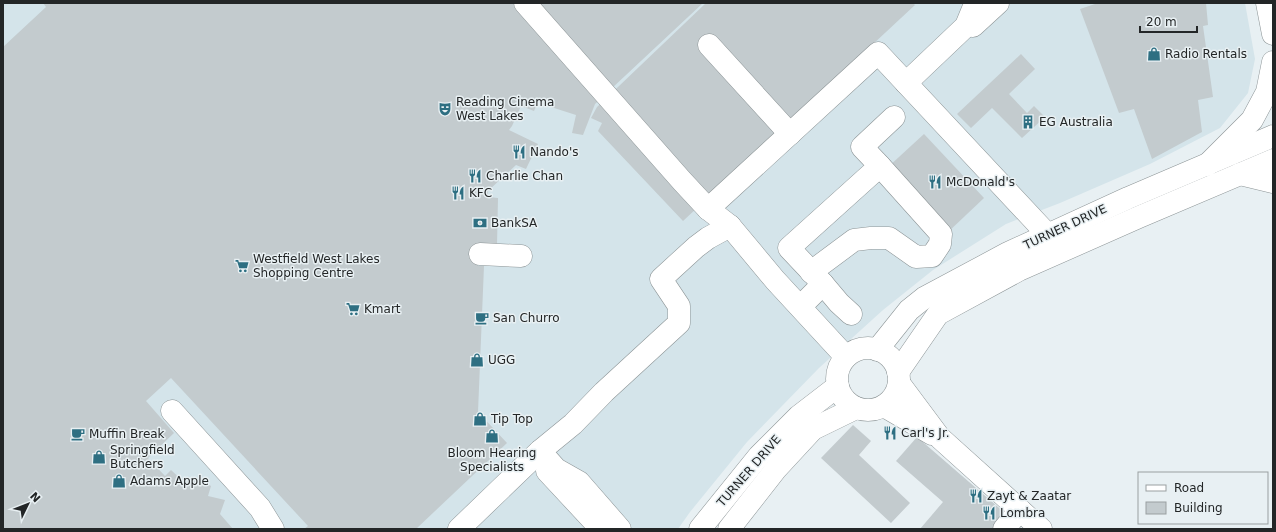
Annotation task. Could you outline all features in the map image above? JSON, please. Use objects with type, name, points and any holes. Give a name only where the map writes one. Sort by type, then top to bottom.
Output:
[{"type":"street","points":[[906,83],[966,26],[973,9],[980,3]]},
{"type":"street","points":[[966,26],[973,26],[998,3]]},
{"type":"street","points":[[1267,3],[1273,34]]},
{"type":"street","points":[[529,4],[708,208],[730,226],[775,280],[860,353],[887,355],[894,362],[899,378],[940,438]]},
{"type":"street","points":[[709,45],[790,134]]},
{"type":"street","points":[[708,208],[878,53],[1048,235]]},
{"type":"street","points":[[1207,164],[1252,120],[1267,92],[1273,62]]},
{"type":"street","points":[[807,300],[817,278],[854,240],[889,238],[916,257],[932,256],[940,244],[941,234],[862,146],[894,117]]},
{"type":"street","name":"TURNER DRIVE","points":[[860,353],[924,298],[1048,235],[1128,198],[1273,136]]},
{"type":"street","name":"TURNER DRIVE","points":[[899,378],[938,314],[1019,270],[1138,217],[1273,160]]},
{"type":"street","points":[[850,314],[789,248],[880,166]]},
{"type":"street","points":[[1240,174],[1273,182]]},
{"type":"street","points":[[459,529],[540,451],[573,424],[604,392],[679,323],[679,306],[662,279],[696,247],[708,238],[730,226]]},
{"type":"street","points":[[746,245],[757,250],[860,353]]},
{"type":"street","points":[[480,254],[520,256]]},
{"type":"street","points":[[860,353],[841,365],[838,376],[838,386],[845,399],[856,408],[865,410],[884,406],[891,400],[896,392],[899,378]]},
{"type":"street","name":"TURNER DRIVE","points":[[700,529],[759,456],[799,416],[838,386]]},
{"type":"street","points":[[884,406],[940,438],[1041,529]]},
{"type":"street","name":"TURNER DRIVE","points":[[729,529],[776,469],[813,429],[856,408]]},
{"type":"street","points":[[172,411],[260,508],[273,529]]},
{"type":"street","points":[[540,451],[610,529]]},
{"type":"street","points":[[540,451],[536,460],[601,529]]},
{"type":"street","points":[[556,469],[579,482],[620,529]]},
{"type":"street","points":[[1004,529],[1020,510]]},
{"type":"shaded area","points":[[3,3],[1245,3],[1255,59],[1248,93],[1220,128],[1150,164],[1060,203],[1006,224],[933,270],[883,310],[819,368],[747,442],[678,529],[3,529]]},
{"type":"building","name":"Westfield West Lakes Shopping Centre","points":[[43,3],[703,3],[595,104],[583,135],[572,133],[576,115],[538,102],[534,111],[521,106],[509,130],[538,144],[526,169],[516,165],[488,191],[488,197],[498,198],[497,245],[479,244],[478,266],[484,266],[478,412],[507,443],[416,529],[304,529],[308,526],[171,378],[146,401],[174,433],[148,458],[165,476],[171,470],[185,483],[190,478],[204,482],[211,486],[208,496],[225,500],[220,514],[233,529],[3,529],[3,47],[46,7]]},
{"type":"building","points":[[706,3],[913,3],[915,5],[683,221],[598,131],[602,123],[591,118],[597,107]]},
{"type":"building","points":[[1098,3],[1206,3],[1208,25],[1203,26],[1213,97],[1198,100],[1202,132],[1152,159],[1134,109],[1119,113],[1080,9]]},
{"type":"building","points":[[1021,54],[1035,69],[1009,94],[1027,113],[1034,106],[1045,117],[1022,138],[992,108],[971,128],[957,114]]},
{"type":"building","name":"McDonald's","points":[[924,134],[984,198],[947,233],[887,168]]},
{"type":"building","points":[[853,425],[871,441],[859,455],[910,503],[891,523],[821,458]]},
{"type":"building","points":[[917,437],[1005,513],[992,529],[920,529],[943,502],[896,461]]},
{"type":"place","name":"Radio Rentals","points":[[1154,54]]},
{"type":"place","name":"Reading Cinema West Lakes","points":[[445,109]]},
{"type":"place","name":"EG Australia","points":[[1028,122]]},
{"type":"place","name":"Nando's","points":[[519,152]]},
{"type":"place","name":"Charlie Chan","points":[[475,176]]},
{"type":"place","name":"McDonald's","points":[[935,182]]},
{"type":"place","name":"KFC","points":[[458,193]]},
{"type":"place","name":"BankSA","points":[[480,223]]},
{"type":"place","name":"Westfield West Lakes Shopping Centre","points":[[242,266]]},
{"type":"place","name":"Kmart","points":[[353,309]]},
{"type":"place","name":"San Churro","points":[[482,318]]},
{"type":"place","name":"UGG","points":[[477,360]]},
{"type":"place","name":"Tip Top","points":[[480,419]]},
{"type":"place","name":"Carl's Jr.","points":[[890,433]]},
{"type":"place","name":"Muffin Break","points":[[78,434]]},
{"type":"place","name":"Bloom Hearing Specialists","points":[[492,436]]},
{"type":"place","name":"Springfield Butchers","points":[[99,457]]},
{"type":"place","name":"Adams Apple","points":[[119,481]]},
{"type":"place","name":"Zayt & Zaatar","points":[[976,496]]},
{"type":"place","name":"Lombra","points":[[989,513]]}]
